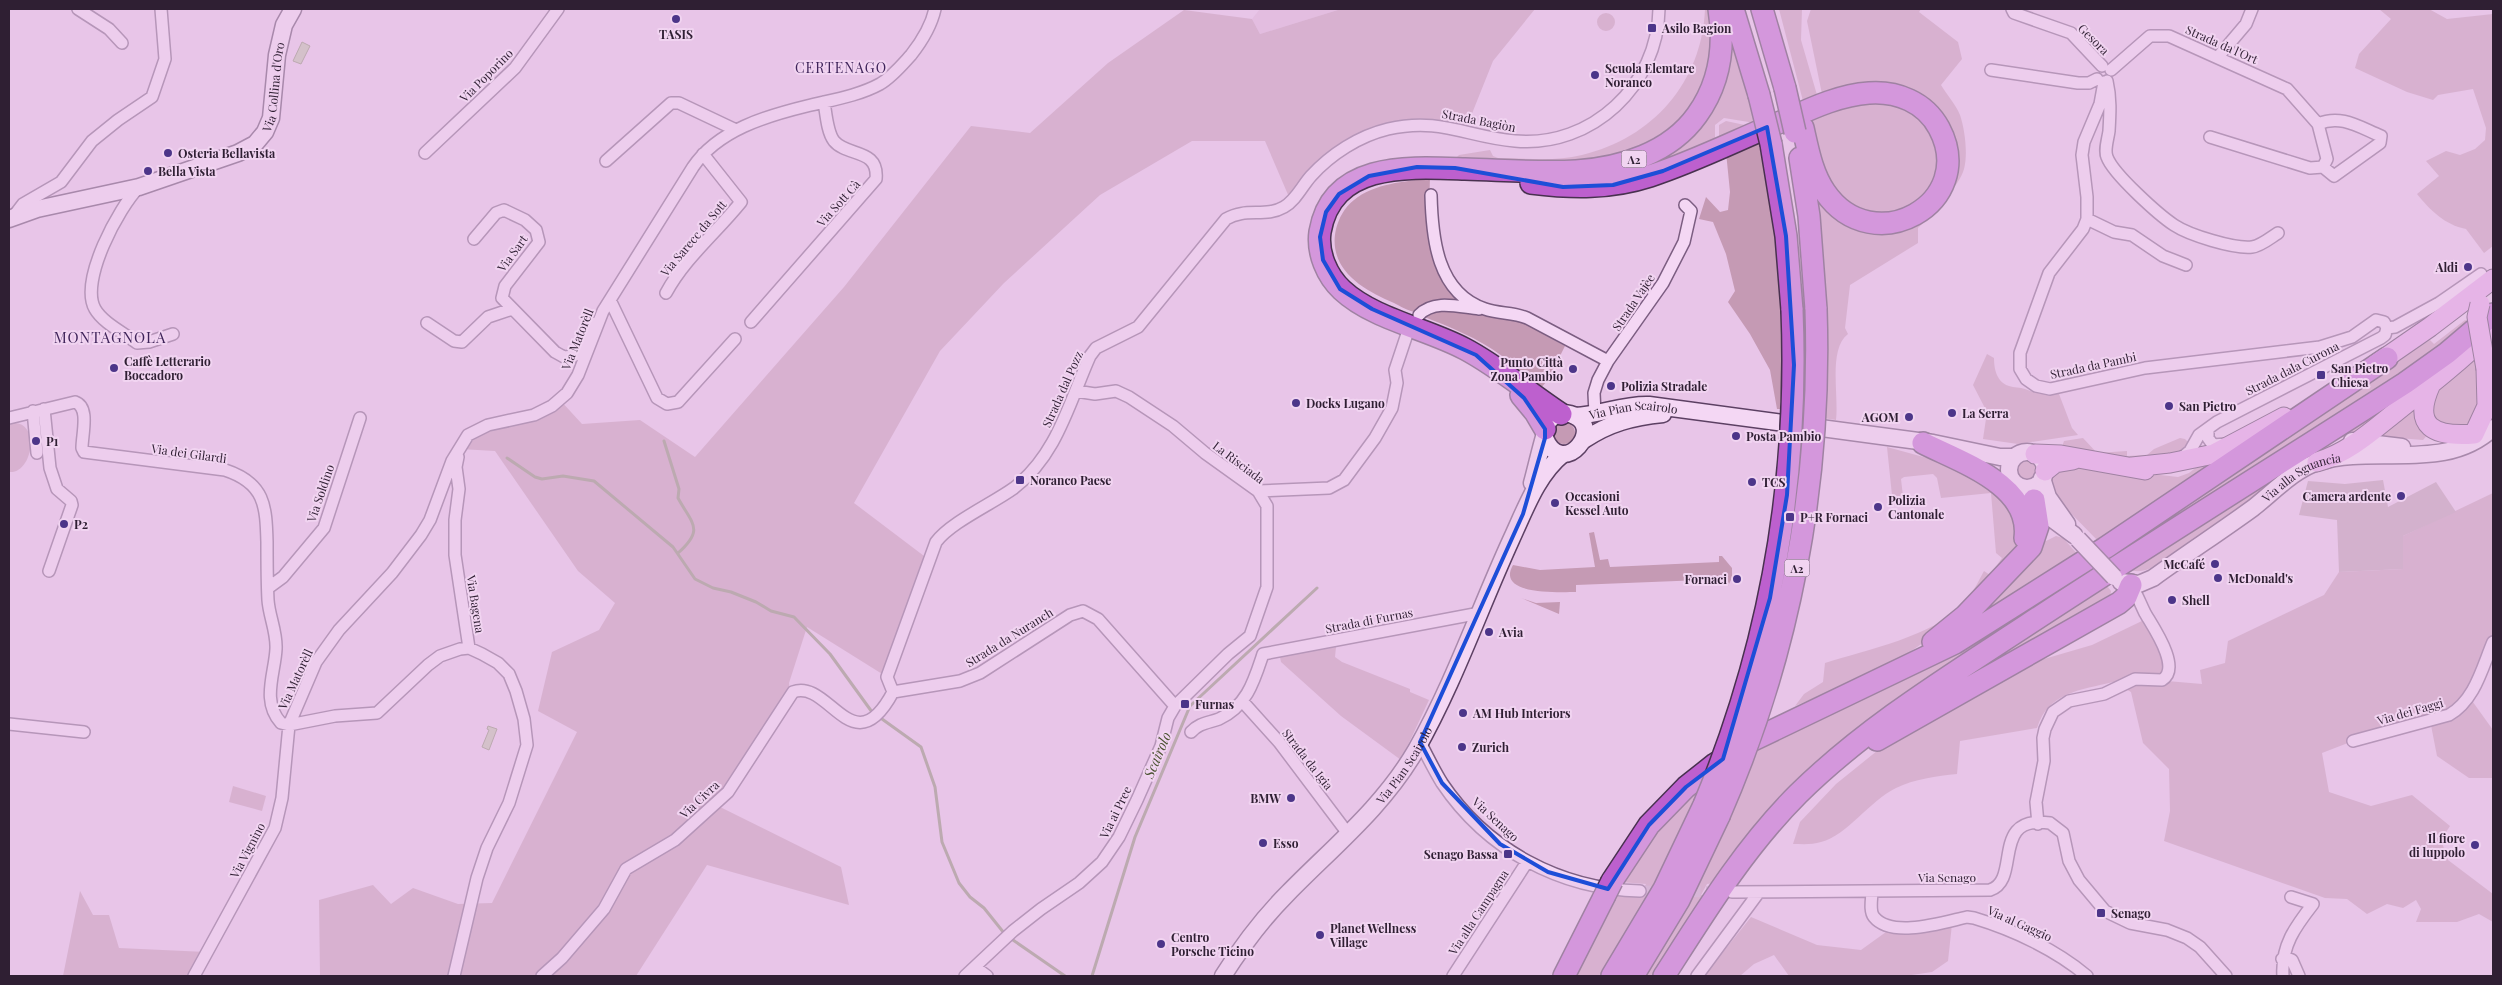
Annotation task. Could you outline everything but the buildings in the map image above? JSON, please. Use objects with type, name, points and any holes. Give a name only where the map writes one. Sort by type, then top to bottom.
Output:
[{"type":"highway","name":"A2","points":[[1568,415],[1465,349],[1372,309],[1350,297],[1333,281],[1322,260],[1320,248],[1322,224],[1326,212],[1339,194],[1352,183],[1393,169],[1429,166],[1531,172],[1590,170],[1629,161],[1665,144],[1694,119],[1713,85],[1722,47],[1719,9]]},
{"type":"highway","name":"A2","points":[[1633,976],[1683,892],[1712,810],[1765,622],[1778,555],[1792,435],[1794,365],[1786,236],[1771,144],[1760,95],[1733,9]]},
{"type":"highway","name":"A2","points":[[1612,976],[1712,810],[1761,708],[1794,582],[1807,504],[1815,426],[1816,309],[1809,216],[1799,130],[1781,43],[1763,9]]},
{"type":"highway","name":"A2","points":[[1455,168],[1493,178],[1563,187],[1613,185],[1674,167],[1830,102],[1855,95],[1881,93],[1906,98],[1917,104],[1936,122],[1944,137],[1948,155],[1944,181],[1931,203],[1910,218],[1885,224],[1860,220],[1838,207],[1825,192],[1812,166],[1799,130]]},
{"type":"highway","points":[[1664,976],[1725,882],[1779,814],[1837,758],[1906,705],[2107,573],[2405,383],[2447,353],[2487,309]]},
{"type":"highway","points":[[1564,976],[1608,889],[1649,825],[1686,787],[1706,771],[1752,741],[1949,646],[2022,601],[2196,487],[2387,358]]},
{"type":"highway","name":"A2","points":[[1498,371],[1530,405],[1545,434]]},
{"type":"highway","points":[[1919,442],[1988,476],[2004,488],[2016,501],[2026,526],[2023,544],[2016,562]]},
{"type":"highway","points":[[1878,679],[1923,650],[1952,628],[2031,547],[2035,538],[2038,520],[2028,494]]},
{"type":"highway","points":[[1779,814],[1870,744],[2119,603],[2126,597],[2122,581]]},
{"type":"main road","name":"Via Collina d'Oro","points":[[11,218],[36,209],[139,187],[238,153],[260,138],[271,118],[278,55],[284,25],[293,9]]},
{"type":"main road","points":[[2489,279],[2487,309],[2477,317],[2493,415]]},
{"type":"main road","points":[[2132,467],[2197,458],[2223,450],[2387,358],[2489,279]]},
{"type":"main road","points":[[2317,462],[2341,453],[2359,441],[2431,384],[2493,329]]},
{"type":"main road","points":[[2474,434],[2486,411],[2488,383]]},
{"type":"main road","points":[[2431,384],[2424,406],[2425,416],[2430,426],[2444,435],[2474,434]]},
{"type":"main road","name":"Via Pian Scairolo","points":[[1568,415],[1595,414],[1635,405],[1919,442],[2011,465]]},
{"type":"main road","name":"Via Pian Scairolo","points":[[1584,440],[1603,428],[1629,418],[1691,412]]},
{"type":"main road","points":[[1568,415],[1583,427],[1584,440],[1574,452],[1563,454],[1552,449],[1545,434],[1551,419],[1568,415]]},
{"type":"main road","points":[[2359,441],[2391,446],[2437,448],[2452,445],[2474,434],[2493,428]]},
{"type":"main road","name":"Via alla Sguancia","points":[[2122,581],[2143,583],[2153,578],[2317,462],[2353,456],[2434,454],[2460,448],[2486,435],[2493,428]]},
{"type":"main road","name":"Via Pian Scairolo","points":[[1523,514],[1545,434]]},
{"type":"main road","points":[[2084,461],[2061,455],[2024,452],[2011,465],[2013,481],[2051,518],[2076,537],[2122,581]]},
{"type":"main road","name":"Via Pian Scairolo","points":[[1223,976],[1262,920],[1288,892],[1349,835],[1393,785],[1420,742],[1446,690],[1523,514],[1545,473],[1563,454]]},
{"type":"main road","points":[[2035,454],[2043,463],[2043,475],[2048,497],[2076,537]]},
{"type":"main road","points":[[2028,494],[2031,487],[2043,475],[2061,461],[2084,461],[2177,474],[2191,468],[2197,458]]},
{"type":"street","points":[[78,9],[110,29],[122,43]]},
{"type":"street","points":[[11,218],[23,204],[61,182],[92,141],[118,120],[152,97],[164,59],[161,9]]},
{"type":"street","name":"Via Poporino","points":[[425,152],[515,68],[558,9]]},
{"type":"street","name":"Via Matorèll","points":[[289,725],[304,687],[323,651],[339,630],[406,557],[430,520],[445,481],[468,435],[479,428],[525,419],[543,411],[560,400],[578,375],[597,323],[610,300],[703,154],[736,130],[778,114],[870,88],[894,73],[922,40],[935,9]]},
{"type":"street","name":"Strada Bagiòn","points":[[1096,348],[1138,327],[1226,218],[1240,212],[1268,212],[1282,209],[1325,163],[1358,140],[1388,129],[1424,125],[1461,129],[1505,140],[1538,142],[1565,136],[1589,126],[1622,101],[1639,78],[1653,46],[1659,9]]},
{"type":"street","name":"Gesora","points":[[2012,9],[2014,13],[2071,32],[2104,76]]},
{"type":"street","points":[[2218,57],[2246,24],[2252,9]]},
{"type":"street","name":"Strada da l'Ort","points":[[2104,76],[2118,66],[2143,41],[2157,34],[2169,36],[2286,89],[2318,124],[2326,159],[2323,167]]},
{"type":"street","points":[[1991,70],[2078,83],[2089,83],[2104,76]]},
{"type":"street","points":[[2104,76],[2100,104],[2083,149],[2087,219],[2114,232],[2132,235],[2163,256],[2186,265]]},
{"type":"street","points":[[2104,76],[2111,95],[2106,157],[2114,169],[2155,209],[2175,226],[2196,235],[2237,246],[2251,247],[2259,245],[2278,233]]},
{"type":"street","name":"Via Sott Cà","points":[[751,322],[872,187],[876,179],[876,169],[870,160],[841,146],[832,138],[824,102]]},
{"type":"street","points":[[606,162],[671,103],[679,103],[736,130]]},
{"type":"street","points":[[2210,137],[2310,168],[2323,167],[2334,176],[2380,143],[2381,136],[2342,120],[2330,118],[2318,124]]},
{"type":"street","name":"Via Sarecc da Sott","points":[[666,293],[674,279],[694,254],[741,202],[703,154]]},
{"type":"street","points":[[139,187],[131,195],[105,242],[94,271],[91,287],[92,302],[95,310],[101,317],[137,347],[173,334]]},
{"type":"street","points":[[1431,195],[1432,219],[1444,272],[1458,292],[1487,310]]},
{"type":"street","name":"Strada Vajèe","points":[[1595,414],[1594,393],[1598,380],[1608,361],[1664,282],[1684,242],[1691,211],[1685,206]]},
{"type":"street","name":"Via Sart","points":[[474,239],[496,213],[504,210],[525,220],[536,230],[539,242],[503,290],[502,298],[555,352],[564,357],[574,356],[588,326],[597,323]]},
{"type":"street","name":"Strada da Pambi","points":[[2087,219],[2080,234],[2049,273],[2020,353],[2019,364],[2022,374],[2036,386],[2058,388],[2153,367],[2320,347],[2352,338],[2376,320],[2384,322],[2387,328]]},
{"type":"street","points":[[2387,328],[2395,327],[2489,279]]},
{"type":"street","points":[[610,300],[657,398],[667,404],[678,402],[735,339]]},
{"type":"street","points":[[1419,315],[1425,309],[1434,306],[1518,314],[1608,361]]},
{"type":"street","points":[[427,322],[454,341],[462,342],[488,317],[512,310]]},
{"type":"street","name":"Strada dala Curona","points":[[2170,463],[2187,454],[2198,437],[2210,428],[2384,336],[2387,328]]},
{"type":"street","points":[[1258,491],[1329,488],[1344,480],[1375,438],[1392,408],[1397,383],[1395,370],[1408,334]]},
{"type":"street","name":"Strada dal Pozz","points":[[893,692],[887,677],[936,542],[949,528],[1015,487],[1036,468],[1051,446],[1090,356],[1096,348]]},
{"type":"street","name":"La Risciada","points":[[1076,391],[1096,394],[1120,392],[1168,422],[1204,453],[1258,491],[1266,506],[1266,587],[1250,636]]},
{"type":"street","name":"Via dei Gilardi","points":[[9,418],[71,402],[79,403],[84,411],[82,448],[84,452],[225,470],[250,483],[260,494],[266,509],[268,607],[276,644],[270,691],[278,720],[289,725]]},
{"type":"street","points":[[37,454],[38,410]]},
{"type":"street","points":[[38,410],[52,476],[57,489],[71,501],[72,505],[49,571]]},
{"type":"street","name":"Via Soldino","points":[[268,588],[283,577],[324,528],[360,418]]},
{"type":"street","points":[[2210,428],[2209,441],[2215,446],[2240,441]]},
{"type":"street","points":[[2197,458],[2210,428]]},
{"type":"street","name":"Via Bagena","points":[[289,725],[335,716],[377,713],[417,674],[440,656],[469,648],[455,555],[455,520],[459,486],[456,467],[460,449]]},
{"type":"street","points":[[445,481],[459,486]]},
{"type":"street","points":[[2122,581],[2164,646],[2170,665],[2168,674],[2162,680],[2135,679],[2104,694],[2069,701],[2053,712],[2045,728],[2043,738],[2044,761],[2036,802],[2038,824],[2053,824],[2063,833],[2073,869],[2091,896],[2105,911],[2130,923],[2167,930],[2187,938],[2200,947],[2226,976]]},
{"type":"street","name":"Strada da Nuranch","points":[[893,692],[960,681],[980,673],[1070,615],[1083,611],[1098,619],[1175,706]]},
{"type":"street","name":"Strada di Furnas","points":[[1263,654],[1480,612]]},
{"type":"street","points":[[1191,732],[1202,724],[1225,715],[1243,702],[1263,654],[1250,636]]},
{"type":"street","name":"Via ai Pree","points":[[965,976],[1041,909],[1080,883],[1111,851],[1144,785],[1175,706],[1228,654],[1250,636]]},
{"type":"street","name":"Via dei Faggi","points":[[2353,741],[2449,715],[2461,708],[2470,698],[2493,642]]},
{"type":"street","points":[[454,976],[477,878],[487,848],[509,803],[527,745],[524,719],[509,674],[498,663],[469,648]]},
{"type":"street","name":"Via Civra","points":[[542,976],[562,958],[604,909],[626,869],[670,844],[728,792],[793,692],[804,691],[810,693],[849,720],[860,723],[870,721],[886,705],[893,692]]},
{"type":"street","name":"Strada da Igia","points":[[1243,702],[1300,769],[1349,835]]},
{"type":"street","points":[[9,724],[84,732]]},
{"type":"street","name":"Via Vignino","points":[[194,976],[274,828],[282,798],[289,725]]},
{"type":"street","name":"Via Senago","points":[[1420,742],[1442,782],[1456,801],[1500,844],[1526,862],[1559,877],[1596,888],[1640,891]]},
{"type":"street","name":"Via Senago","points":[[1732,892],[1982,890],[1994,888],[2001,883],[2005,875],[2010,841],[2024,827],[2038,824]]},
{"type":"street","name":"Via alla Campagna","points":[[1453,976],[1526,862]]},
{"type":"street","name":"Via al Gaggio","points":[[1872,891],[1872,913],[1874,918],[1888,925],[1909,928],[1974,918],[2056,954],[2072,963],[2087,976]]},
{"type":"street","points":[[1697,976],[1758,892]]},
{"type":"street","points":[[2283,976],[2282,959],[2290,935],[2313,904],[2291,897]]},
{"type":"street","points":[[2282,959],[2292,960],[2299,976]]},
{"type":"street","points":[[975,967],[987,976]]},
{"type":"highlighted area","points":[[1767,127],[1786,236],[1794,365],[1787,495],[1770,598],[1723,759],[1686,787],[1649,825],[1608,889],[1548,872],[1500,844],[1442,783],[1420,742],[1523,514],[1545,438],[1545,429],[1524,398],[1476,355],[1372,309],[1340,289],[1323,260],[1320,237],[1326,212],[1339,194],[1369,176],[1417,167],[1455,168],[1563,187],[1613,185],[1663,171]]},
{"type":"shaded area","points":[[1260,9],[1341,9],[1260,34],[1252,19]]},
{"type":"shaded area","points":[[1341,9],[1535,9],[1493,61],[1467,126],[1432,121],[1358,135],[1289,197],[1265,141],[1192,141],[1100,195],[1004,283],[940,351],[854,503],[928,559],[887,677],[807,627],[789,683],[790,695],[714,804],[841,867],[849,905],[707,865],[636,976],[320,976],[319,900],[373,885],[391,904],[413,888],[458,904],[492,903],[577,732],[538,711],[552,652],[599,630],[615,603],[578,571],[495,451],[460,449],[488,425],[560,400],[582,424],[640,420],[695,457],[844,287],[971,126],[1030,133],[1108,63],[1184,10],[1252,19],[1260,34]]},
{"type":"shaded area","points":[[1705,9],[1712,9],[1714,57],[1688,115],[1649,145],[1579,163],[1455,159],[1459,155],[1490,150],[1493,156],[1498,158],[1550,159],[1571,157],[1608,147],[1631,135],[1651,121],[1669,103],[1683,83],[1694,60],[1702,36]]},
{"type":"shaded area","points":[[1779,9],[1802,9],[1801,40],[1817,95],[1803,101]]},
{"type":"shaded area","points":[[1811,9],[1921,9],[1919,12],[1958,42],[1962,59],[1941,85],[1962,121],[1966,149],[1964,169],[1951,192],[1918,228],[1918,243],[1850,285],[1845,328],[1848,334],[1838,350],[1836,361],[1836,420],[1823,418],[1813,181],[1863,226],[1942,192],[1932,109],[1822,94],[1807,21]]},
{"type":"shaded area","points":[[2379,9],[2429,9],[2447,19],[2493,14],[2493,246],[2484,253],[2466,229],[2451,224],[2438,216],[2417,194],[2439,176],[2426,161],[2446,151],[2460,155],[2475,149],[2485,140],[2486,128],[2473,89],[2438,95],[2433,100],[2407,92],[2355,68],[2359,54],[2391,19]]},
{"type":"shaded area","points":[[1602,13],[1610,13],[1615,18],[1613,29],[1602,31],[1597,26],[1597,18]]},
{"type":"shaded area","points":[[302,42],[310,46],[301,64],[293,61]]},
{"type":"shaded area","points":[[1730,50],[1735,51],[1755,123],[1724,118],[1715,125],[1715,138],[1719,137],[1719,125],[1726,121],[1754,127],[1663,165],[1563,178],[1655,157]]},
{"type":"shaded area","points":[[1890,99],[1931,124],[1940,165],[1928,196],[1888,216],[1853,209],[1825,178],[1808,117],[1840,105]]},
{"type":"shaded area","points":[[1758,139],[1774,220],[1783,296],[1784,409],[1777,409],[1770,370],[1750,334],[1728,302],[1735,291],[1726,254],[1713,222],[1699,219],[1706,197],[1720,212],[1728,210],[1730,192],[1726,152]]},
{"type":"shaded area","points":[[1430,178],[1430,228],[1436,267],[1446,284],[1472,305],[1415,312],[1371,292],[1350,276],[1342,267],[1337,256],[1335,243],[1336,229],[1340,217],[1350,203],[1362,194],[1390,184]]},
{"type":"shaded area","points":[[1435,308],[1510,315],[1565,346],[1548,380],[1539,390],[1512,364],[1493,350],[1464,333],[1422,316]]},
{"type":"shaded area","points":[[2465,320],[2467,321],[2468,328],[2418,367],[2116,561],[2108,552],[2369,378],[2430,340],[2434,344]]},
{"type":"shaded area","points":[[1987,354],[1994,358],[1997,375],[2005,384],[2037,393],[2059,394],[2072,428],[2078,435],[2018,444],[1983,439],[1987,412],[1973,385]]},
{"type":"shaded area","points":[[2474,358],[2479,386],[2479,407],[2476,415],[2471,422],[2463,425],[2436,425],[2428,404],[2432,395]]},
{"type":"shaded area","points":[[2435,367],[2355,435],[2334,439],[2174,555],[2171,554],[2155,566],[2144,570],[2138,571],[2125,568]]},
{"type":"shaded area","points":[[2417,402],[2430,432],[2423,440],[2374,436]]},
{"type":"shaded area","points":[[1564,422],[1572,425],[1575,433],[1572,441],[1564,444],[1556,441],[1553,433],[1556,425]]},
{"type":"shaded area","points":[[14,423],[22,425],[28,431],[30,448],[24,465],[17,470],[9,472],[9,425]]},
{"type":"shaded area","points":[[2083,438],[2097,453],[2127,451],[2127,456],[2147,455],[2154,449],[2180,438],[2185,439],[2189,443],[2185,450],[2156,461],[2061,450],[2064,441]]},
{"type":"shaded area","points":[[1887,447],[1949,464],[1989,482],[2014,507],[2021,527],[2020,539],[2015,551],[2004,566],[1969,604],[1936,633],[1880,669],[1795,706],[1804,694],[1823,682],[1825,663],[1898,641],[1935,625],[1963,604],[1972,593],[1984,571],[1990,575],[2002,558],[1996,553],[1991,493],[1941,498],[1937,478],[1933,474],[1904,477],[1901,479],[1904,505],[1893,505]]},
{"type":"shaded area","points":[[2229,453],[2100,543],[2054,496],[2050,479],[2065,464],[2178,477],[2189,473],[2203,462]]},
{"type":"shaded area","points":[[2027,461],[2033,464],[2036,470],[2033,476],[2027,479],[2021,476],[2018,470],[2021,464]]},
{"type":"shaded area","points":[[2383,480],[2388,507],[2436,482],[2456,512],[2403,536],[2403,569],[2339,572],[2337,520],[2299,515],[2308,481],[2345,484]]},
{"type":"shaded area","points":[[2493,493],[2493,642],[2470,698],[2493,730],[2493,778],[2469,778],[2437,756],[2430,720],[2353,741],[2322,753],[2329,792],[2371,806],[2412,795],[2450,826],[2441,840],[2448,860],[2493,894],[2493,922],[2479,914],[2457,922],[2416,922],[2421,909],[2416,900],[2403,908],[2387,904],[2367,914],[2347,899],[2325,898],[2164,841],[2170,811],[2169,769],[2143,743],[2131,692],[2113,682],[2067,694],[2057,700],[2042,716],[2037,728],[1960,741],[1957,774],[1910,782],[1886,794],[1831,838],[1814,844],[1793,844],[1800,822],[1836,784],[1898,734],[2017,667],[2092,645],[2144,620],[2162,650],[2167,681],[2202,684],[2200,670],[2225,663],[2228,641],[2324,595],[2339,572],[2403,569],[2403,536]]},
{"type":"shaded area","points":[[1594,532],[1600,560],[1608,559],[1610,567],[1719,562],[1719,556],[1722,556],[1732,568],[1732,578],[1728,586],[1727,579],[1576,585],[1576,592],[1532,590],[1521,587],[1513,582],[1510,575],[1513,565],[1540,570],[1595,567],[1589,533]]},
{"type":"shaded area","points":[[2056,536],[2063,538],[2080,557],[1961,626],[2042,543]]},
{"type":"shaded area","points":[[2088,565],[2095,574],[1902,700],[1714,883],[1707,884],[1701,895],[1706,895],[1657,976],[1645,976],[1697,888],[1757,746]]},
{"type":"shaded area","points":[[2104,582],[2111,591],[2110,599],[1911,709]]},
{"type":"shaded area","points":[[1521,598],[1536,603],[1560,602],[1559,614]]},
{"type":"shaded area","points":[[1336,647],[1335,657],[1342,662],[1410,689],[1410,692],[1429,700],[1401,760],[1341,716],[1281,662],[1280,657]]},
{"type":"shaded area","points":[[488,726],[497,729],[489,750],[482,747],[489,730],[487,729]]},
{"type":"shaded area","points":[[1706,779],[1662,874],[1599,976],[1570,976],[1612,895],[1639,896],[1646,884],[1620,882],[1636,854]]},
{"type":"shaded area","points":[[233,786],[266,796],[262,811],[229,802]]},
{"type":"shaded area","points":[[80,891],[93,915],[109,915],[119,948],[206,952],[194,976],[63,976]]},
{"type":"shaded area","points":[[1751,917],[1817,945],[1861,950],[1886,932],[1902,933],[1952,924],[1948,961],[1932,972],[1905,976],[1789,976],[1774,955],[1754,964],[1740,976],[1704,976]]},
{"type":"waterway","points":[[664,441],[679,489],[678,498],[691,520],[694,532],[686,545],[678,553]]},
{"type":"waterway","points":[[507,458],[535,477],[542,479],[563,476],[594,481],[673,547],[695,579],[713,588],[731,592],[756,602],[771,611],[794,617],[830,654],[872,712]]},
{"type":"waterway","name":"Scairolo","points":[[1092,976],[1135,837],[1190,706],[1317,588]]},
{"type":"waterway","points":[[882,719],[921,747],[935,787],[942,842],[959,883],[970,897],[984,908],[1004,933]]},
{"type":"waterway","points":[[1013,940],[1065,976]]},
{"type":"tunnel","points":[[1640,891],[1721,892]]},
{"type":"place","name":"TASIS","points":[[676,19]]},
{"type":"place","name":"Asilo Bagion","points":[[1652,28]]},
{"type":"place","name":"Scuola Elemtare Noranco","points":[[1595,75]]},
{"type":"place","name":"Osteria Bellavista","points":[[168,153]]},
{"type":"place","name":"Bella Vista","points":[[148,171]]},
{"type":"place","name":"Aldi","points":[[2468,267]]},
{"type":"place","name":"Caffè Letterario Boccadoro","points":[[114,368]]},
{"type":"place","name":"Punto Città Zona Pambio","points":[[1573,369]]},
{"type":"place","name":"San Pietro Chiesa","points":[[2321,375]]},
{"type":"place","name":"Polizia Stradale","points":[[1611,386]]},
{"type":"place","name":"Docks Lugano","points":[[1296,403]]},
{"type":"place","name":"San Pietro","points":[[2169,406]]},
{"type":"place","name":"La Serra","points":[[1952,413]]},
{"type":"place","name":"AGOM","points":[[1909,417]]},
{"type":"place","name":"Posta Pambio","points":[[1736,436]]},
{"type":"place","name":"P1","points":[[36,441]]},
{"type":"place","name":"Noranco Paese","points":[[1020,480]]},
{"type":"place","name":"TCS","points":[[1752,482]]},
{"type":"place","name":"Camera ardente","points":[[2401,496]]},
{"type":"place","name":"Occasioni Kessel Auto","points":[[1555,503]]},
{"type":"place","name":"Polizia Cantonale","points":[[1878,507]]},
{"type":"place","name":"P+R Fornaci","points":[[1790,517]]},
{"type":"place","name":"P2","points":[[64,524]]},
{"type":"place","name":"McCafé","points":[[2215,564]]},
{"type":"place","name":"McDonald's","points":[[2218,578]]},
{"type":"place","name":"Fornaci","points":[[1737,579]]},
{"type":"place","name":"Shell","points":[[2172,600]]},
{"type":"place","name":"Avia","points":[[1489,632]]},
{"type":"place","name":"Furnas","points":[[1185,704]]},
{"type":"place","name":"AM Hub Interiors","points":[[1463,713]]},
{"type":"place","name":"Zurich","points":[[1462,747]]},
{"type":"place","name":"BMW","points":[[1291,798]]},
{"type":"place","name":"Esso","points":[[1263,843]]},
{"type":"place","name":"Il fiore di luppolo","points":[[2475,845]]},
{"type":"place","name":"Senago Bassa","points":[[1508,854]]},
{"type":"place","name":"Senago","points":[[2101,913]]},
{"type":"place","name":"Planet Wellness Village","points":[[1320,935]]},
{"type":"place","name":"Centro Porsche Ticino","points":[[1161,944]]},
{"type":"district","name":"CERTENAGO","points":[[841,67]]},
{"type":"district","name":"MONTAGNOLA","points":[[110,337]]}]
